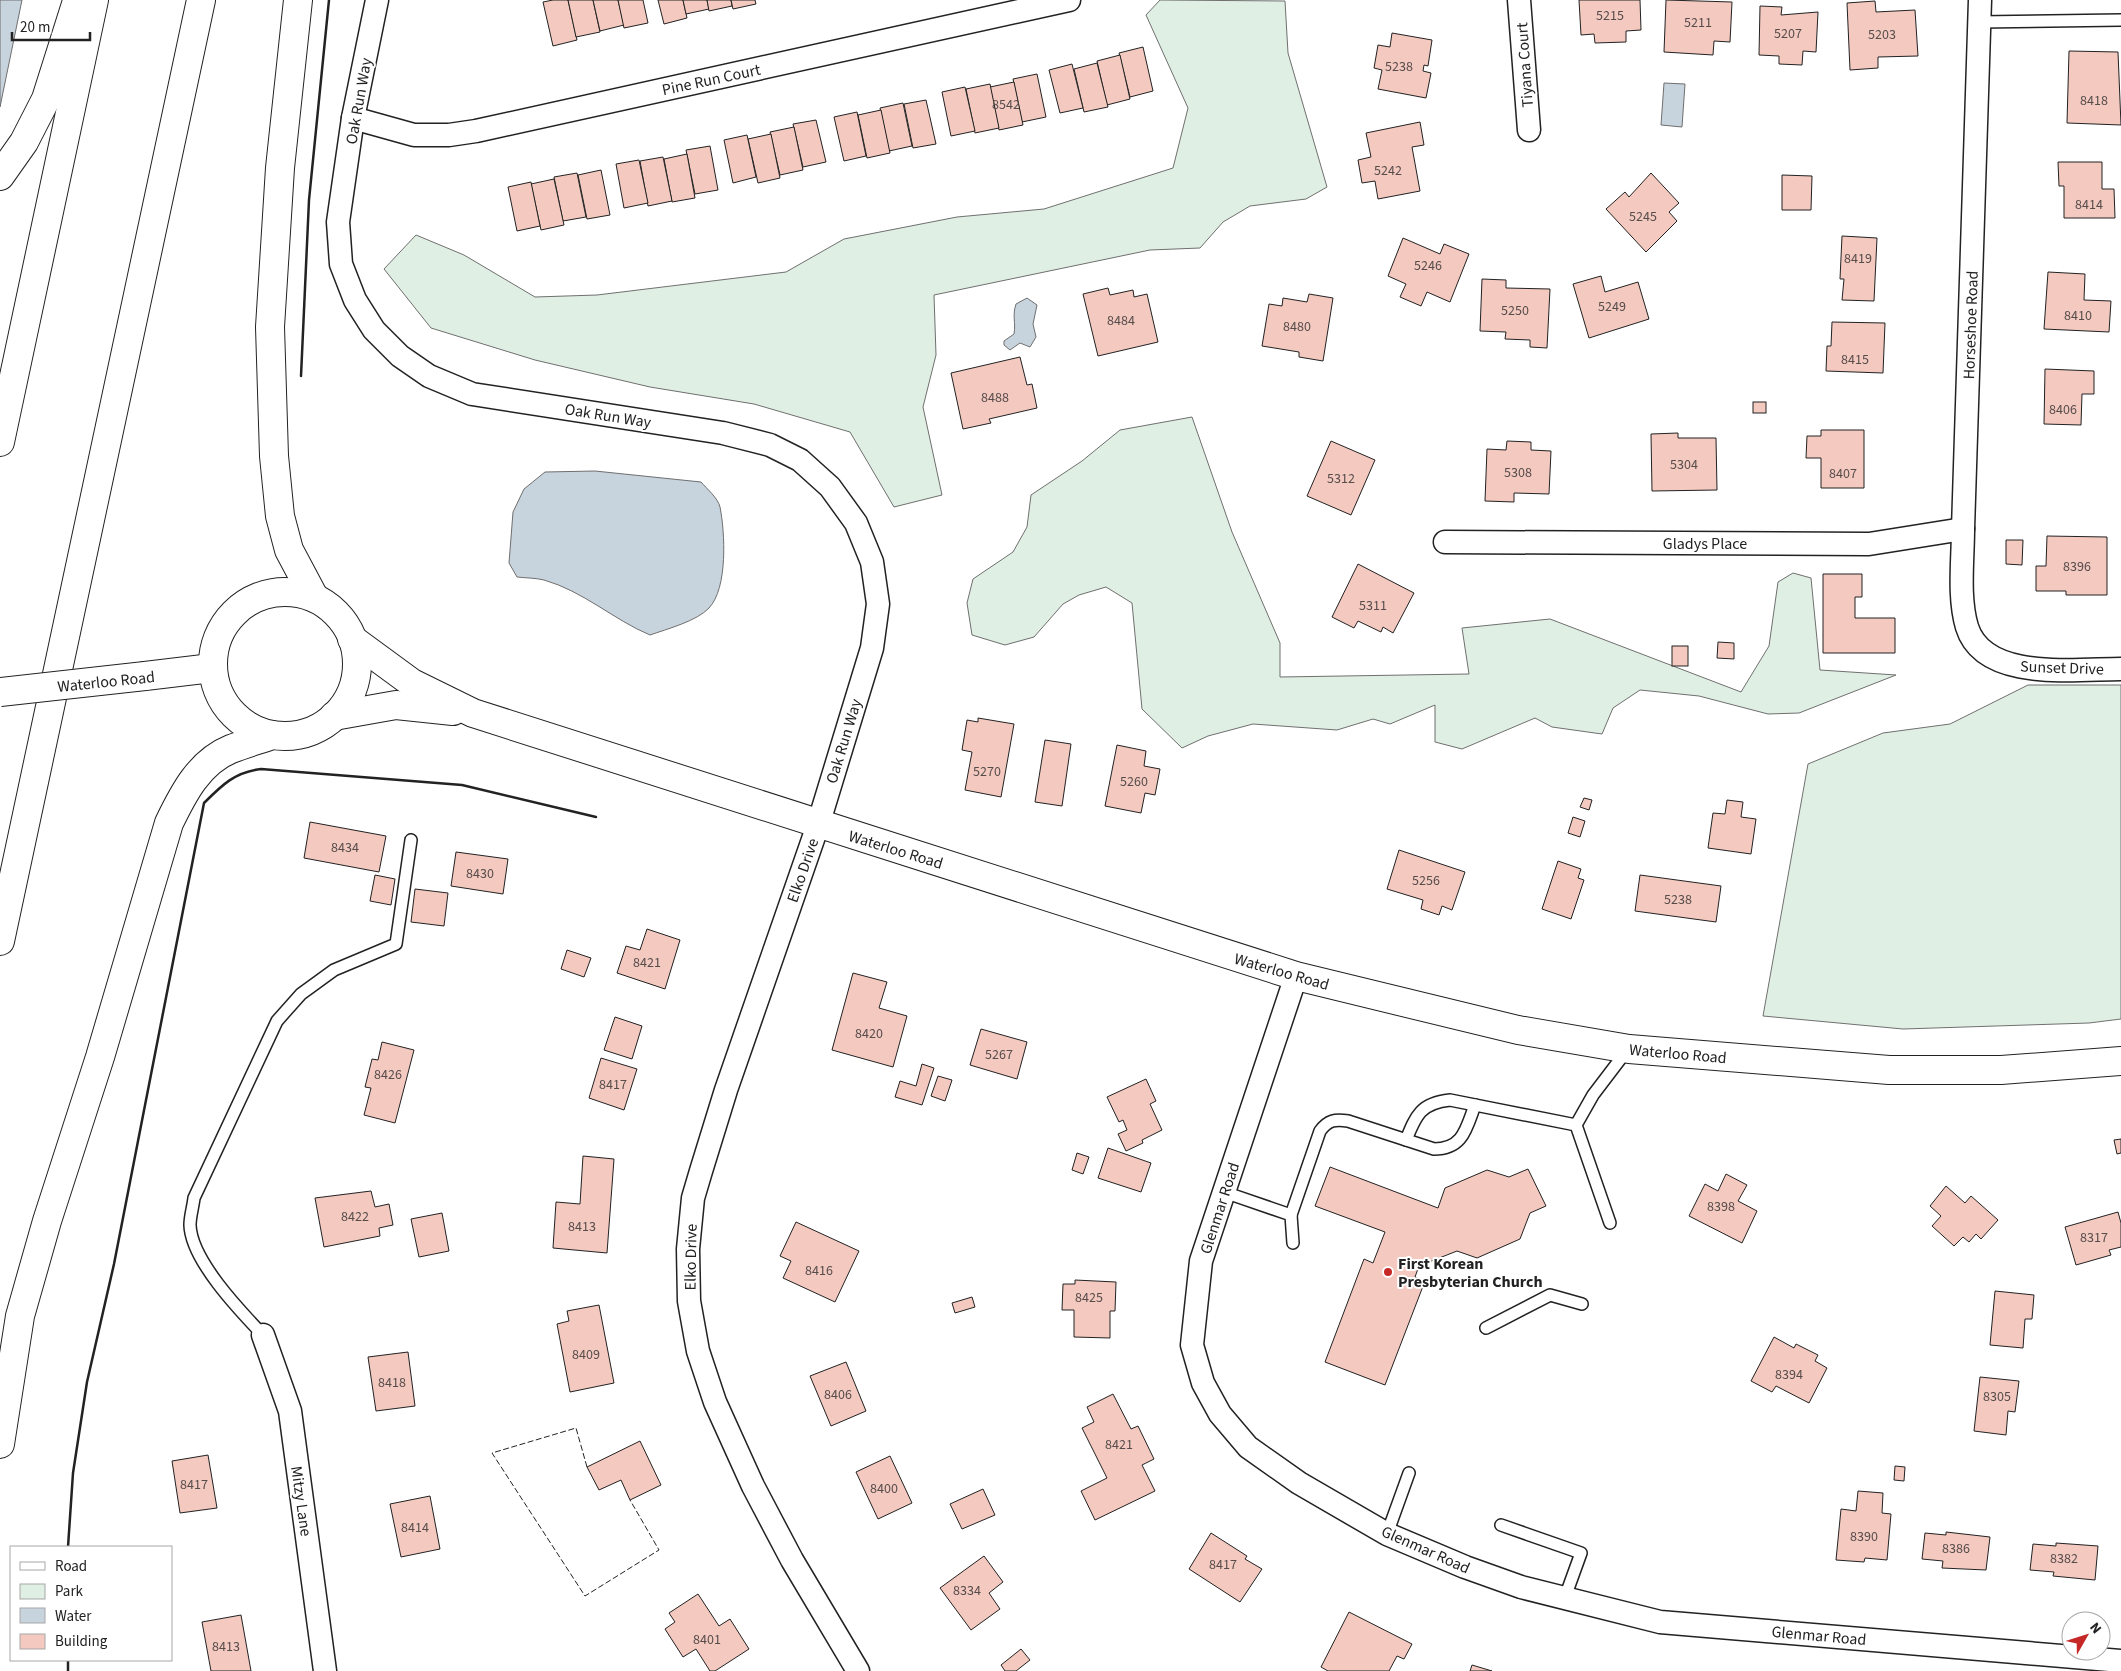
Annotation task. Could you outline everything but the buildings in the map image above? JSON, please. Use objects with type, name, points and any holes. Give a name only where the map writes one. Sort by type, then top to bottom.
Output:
[{"type":"main road","points":[[0,176],[24,142],[46,99],[78,0]]},
{"type":"main road","points":[[0,442],[94,0]]},
{"type":"main road","points":[[0,941],[201,0]]},
{"type":"main road","points":[[298,0],[280,168],[270,327],[274,456],[280,516],[289,550],[314,597]]},
{"type":"main road","points":[[297,592],[314,597],[336,613],[352,639],[356,650],[357,682],[344,705],[326,723],[297,735],[272,735],[249,727],[230,711],[218,693],[212,668],[213,652],[221,628],[243,604],[272,593],[297,592]]},
{"type":"main road","name":"Waterloo Road","points":[[352,639],[412,683],[473,713],[818,825],[1296,976],[1518,1030],[1629,1049],[1889,1070],[2001,1070],[2121,1061]]},
{"type":"main road","name":"Waterloo Road","points":[[0,692],[212,668]]},
{"type":"main road","name":"Waterloo Road","points":[[334,716],[396,705],[473,713]]},
{"type":"main road","points":[[0,1444],[20,1316],[47,1221],[103,1048],[169,823],[186,788],[204,768],[229,750],[272,735]]},
{"type":"street","name":"Oak Run Way","points":[[377,0],[353,118],[338,222],[341,264],[355,300],[374,330],[400,356],[429,376],[472,394],[723,433],[770,445],[800,460],[830,486],[856,522],[872,562],[878,604],[872,648],[818,825]]},
{"type":"street","name":"Pine Run Court","points":[[353,118],[414,134],[448,135],[476,131],[1069,0]]},
{"type":"street","name":"Tiyana Court","points":[[1520,0],[1529,130]]},
{"type":"street","name":"Horseshoe Road","points":[[1977,647],[1967,628],[1963,605],[1963,529],[1980,0]]},
{"type":"street","name":"Gladys Place","points":[[1445,542],[1869,544],[1963,529]]},
{"type":"street","name":"Sunset Drive","points":[[1977,647],[2000,662],[2026,669],[2121,669]]},
{"type":"street","name":"Elko Drive","points":[[818,825],[726,1090],[692,1198],[688,1249],[689,1302],[698,1351],[715,1402],[752,1486],[852,1669]]},
{"type":"street","name":"Glenmar Road","points":[[1296,976],[1201,1261],[1195,1304],[1192,1345],[1203,1383],[1220,1414],[1248,1446],[1299,1483],[1387,1534],[1465,1567],[1564,1600],[1660,1622],[2121,1661]]},
{"type":"street","name":"Mitzy Lane","points":[[263,1335],[290,1411],[325,1671]]},
{"type":"lane","points":[[1979,22],[2121,20]]},
{"type":"lane","points":[[263,1335],[213,1278],[199,1252],[190,1226],[194,1198],[277,1021],[301,994],[334,970],[396,944],[411,840]]},
{"type":"lane","points":[[1610,1223],[1576,1125],[1592,1095],[1629,1049]]},
{"type":"lane","points":[[1406,1140],[1416,1115],[1435,1101],[1450,1100],[1576,1125]]},
{"type":"lane","points":[[1293,1243],[1290,1215],[1320,1131],[1327,1122],[1337,1119],[1348,1121],[1434,1149],[1445,1149],[1455,1144],[1464,1136],[1476,1105]]},
{"type":"lane","points":[[1224,1192],[1290,1215]]},
{"type":"lane","points":[[1486,1328],[1550,1295],[1582,1304]]},
{"type":"lane","points":[[1387,1534],[1409,1473]]},
{"type":"lane","points":[[1501,1525],[1581,1553],[1564,1600]]},
{"type":"green space","points":[[1160,0],[1285,1],[1288,53],[1327,187],[1306,199],[1250,206],[1223,222],[1200,248],[1150,250],[934,295],[936,355],[923,407],[942,495],[894,507],[850,432],[754,404],[650,387],[535,360],[431,328],[384,269],[416,235],[464,255],[535,297],[597,295],[786,272],[844,239],[957,217],[1044,209],[1173,168],[1188,108],[1146,15]]},
{"type":"green space","points":[[1192,417],[1232,532],[1280,643],[1280,677],[1469,674],[1462,628],[1550,619],[1741,692],[1769,646],[1778,582],[1793,573],[1811,578],[1820,670],[1896,675],[1799,713],[1768,714],[1699,696],[1640,690],[1613,708],[1602,734],[1552,727],[1535,718],[1462,749],[1435,742],[1435,705],[1390,724],[1373,719],[1337,730],[1253,724],[1208,736],[1182,748],[1142,709],[1132,603],[1106,587],[1079,595],[1063,604],[1034,637],[1005,645],[972,635],[967,603],[973,579],[1013,552],[1027,527],[1031,495],[1082,461],[1120,430]]},
{"type":"green space","points":[[2028,685],[2121,685],[2121,1019],[2089,1023],[1903,1029],[1763,1016],[1808,764],[1883,733],[1950,724]]},
{"type":"water","points":[[0,0],[22,0],[0,107]]},
{"type":"water","points":[[1664,83],[1685,84],[1682,127],[1661,125]]},
{"type":"water","points":[[1027,298],[1037,305],[1033,324],[1036,337],[1030,347],[1020,343],[1010,350],[1004,345],[1004,341],[1014,334],[1016,304]]},
{"type":"water","points":[[595,471],[701,482],[715,497],[720,507],[724,559],[715,599],[704,613],[681,624],[650,635],[572,591],[541,579],[517,577],[509,563],[513,512],[524,489],[545,472]]},
{"type":"fence","points":[[587,1467],[576,1428],[492,1453],[585,1596],[659,1550],[630,1500]]},
{"type":"wall","points":[[301,376],[309,200],[329,0]]},
{"type":"wall","points":[[68,1546],[73,1473],[87,1382],[114,1264],[204,803],[236,776],[261,769],[462,785],[596,817]]},
{"type":"wall","points":[[68,1661],[68,1671]]},
{"type":"place","name":"First Korean Presbyterian Church","points":[[1388,1272]]}]
